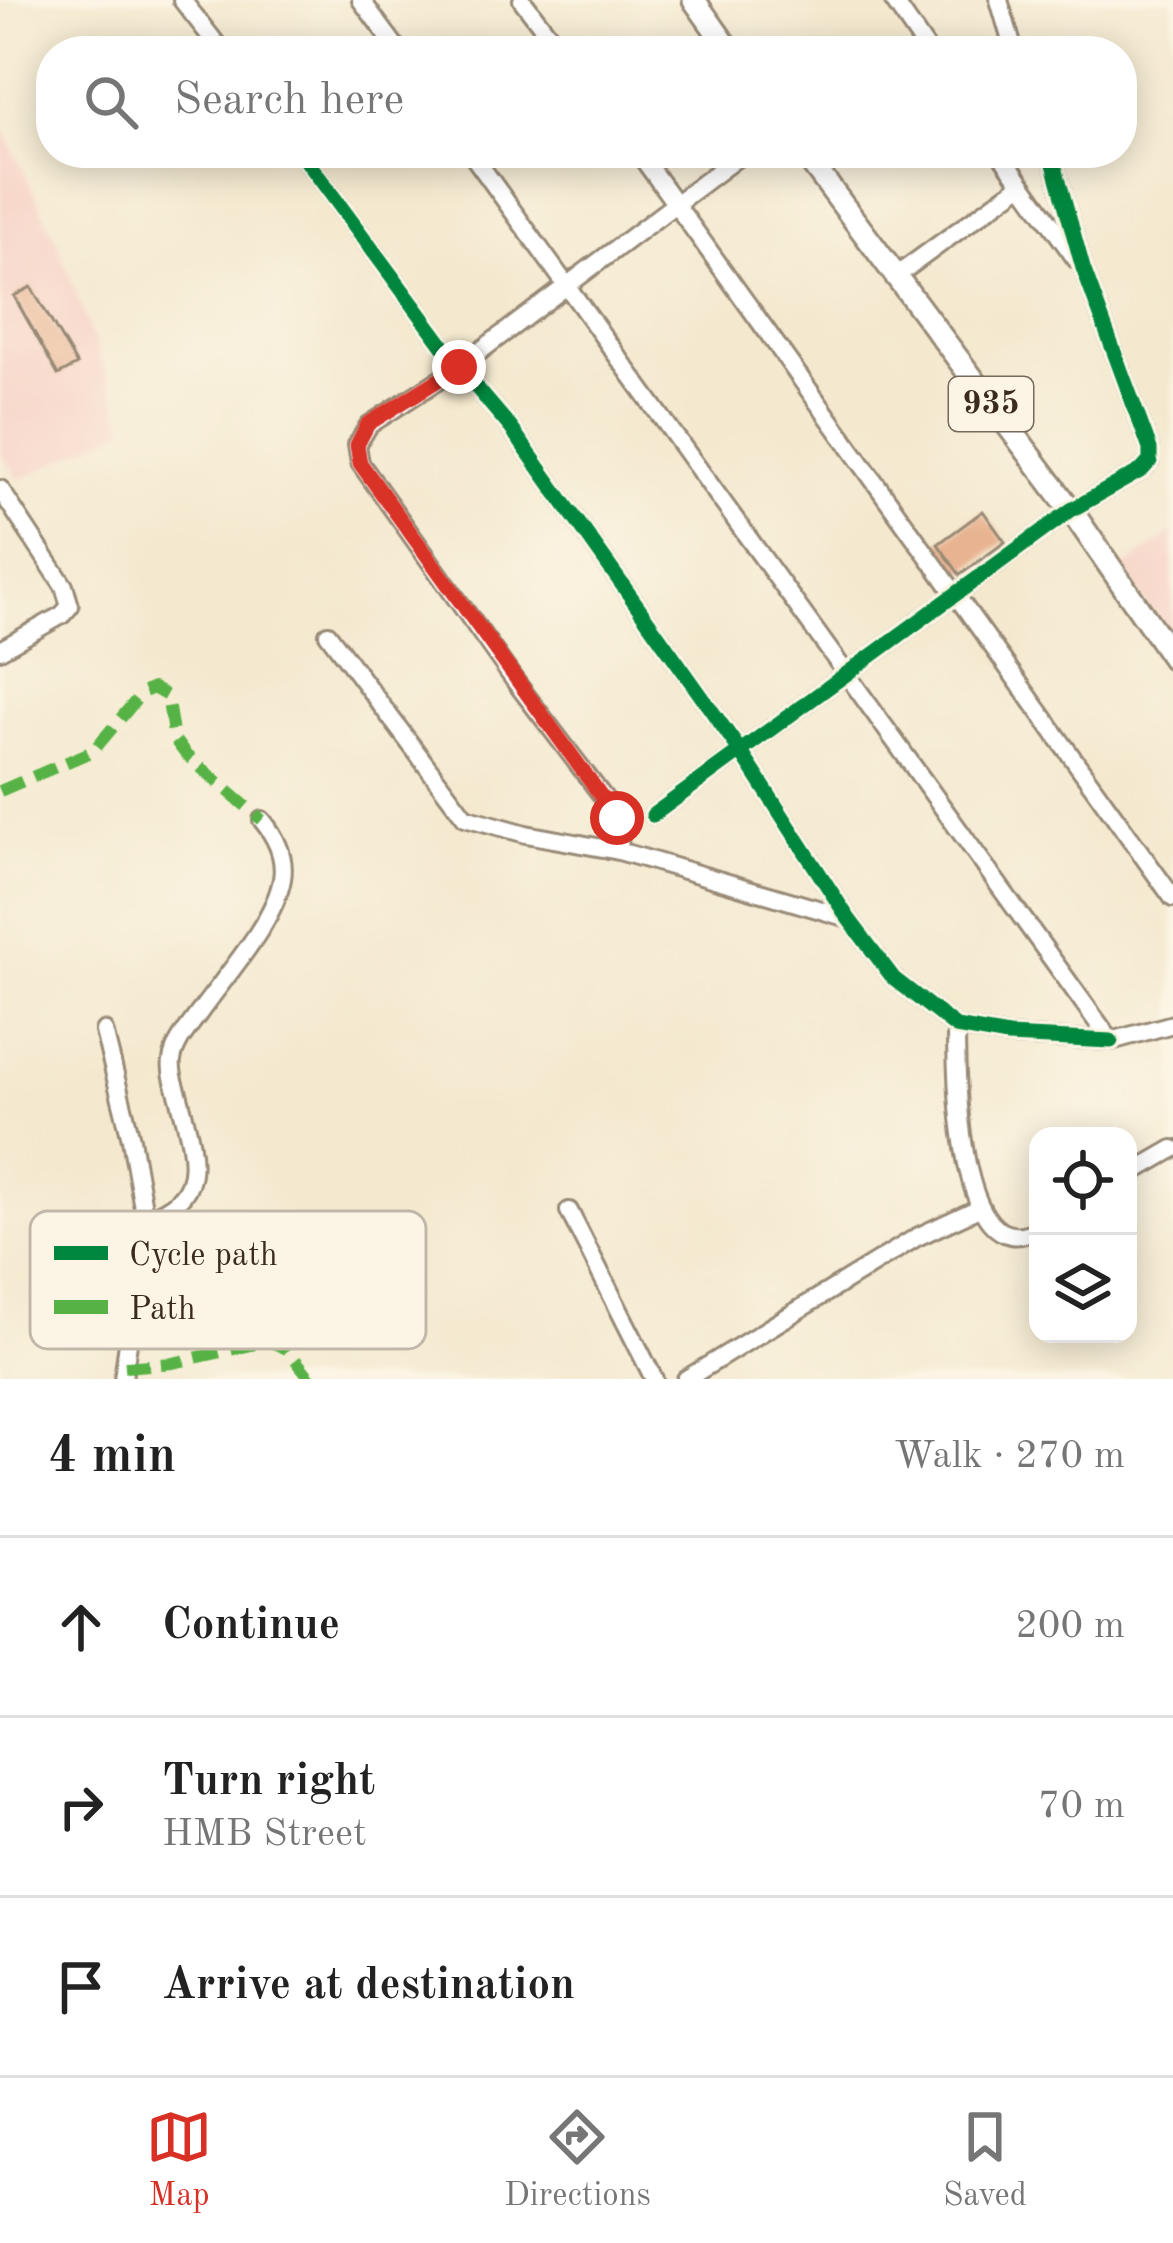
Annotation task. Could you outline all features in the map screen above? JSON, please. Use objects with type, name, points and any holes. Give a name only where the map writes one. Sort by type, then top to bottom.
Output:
[{"type":"main road","points":[[694,0],[719,36]]},
{"type":"main road","name":"935","points":[[815,168],[1071,510],[1173,658]]},
{"type":"street","points":[[182,0],[210,36]]},
{"type":"street","points":[[361,0],[388,36]]},
{"type":"street","points":[[522,0],[550,36]]},
{"type":"street","points":[[893,0],[918,36]]},
{"type":"street","points":[[999,0],[1009,36]]},
{"type":"street","points":[[312,168],[459,367],[511,428],[741,752],[848,918],[895,979],[956,1027],[1008,1036],[1111,1041],[1173,1024]]},
{"type":"street","points":[[481,168],[1111,1041]]},
{"type":"street","points":[[651,168],[1173,898]]},
{"type":"street","points":[[619,851],[620,824],[610,806],[360,463],[357,445],[368,424],[459,367],[722,168]]},
{"type":"street","points":[[1011,168],[1083,268]]},
{"type":"street","points":[[653,815],[1071,510],[1142,470],[1150,456],[1083,268],[1055,168]]},
{"type":"street","points":[[896,276],[1022,184]]},
{"type":"street","points":[[0,489],[64,586],[70,605],[0,650]]},
{"type":"street","points":[[328,634],[465,817],[619,851],[848,918]]},
{"type":"street","points":[[163,1211],[188,1191],[193,1175],[194,1159],[173,1075],[176,1048],[262,922],[282,878],[275,836],[262,820]]},
{"type":"street","points":[[956,1027],[958,1106],[979,1208],[988,1224],[1006,1238],[1029,1233]]},
{"type":"street","points":[[104,1031],[144,1211]]},
{"type":"street","points":[[1137,1170],[1173,1149]]},
{"type":"street","points":[[686,1379],[917,1237],[979,1208]]},
{"type":"street","points":[[569,1211],[653,1379]]},
{"type":"street","points":[[123,1379],[127,1349]]},
{"type":"shaded area","points":[[0,120],[57,241],[126,428],[20,480],[0,454]]},
{"type":"shaded area","points":[[1173,532],[1173,641],[1121,569]]},
{"type":"building","points":[[31,287],[77,365],[58,375],[14,296]]},
{"type":"building","points":[[983,511],[1005,542],[960,575],[938,544]]},
{"type":"marked path","points":[[0,791],[93,751],[142,693],[153,688],[167,696],[174,739],[186,755],[262,820]]},
{"type":"marked path","points":[[125,1367],[173,1363],[234,1349]]},
{"type":"marked path","points":[[287,1349],[311,1379]]},
{"type":"cycle path","points":[[312,168],[459,367],[511,428],[741,752],[848,918],[894,979],[956,1027],[1008,1036],[1111,1041]]},
{"type":"cycle path","points":[[653,815],[1071,510],[1150,461],[1150,449],[1083,268],[1055,168]]},
{"type":"route","points":[[459,367],[368,424],[357,445],[360,463],[617,818]]}]
